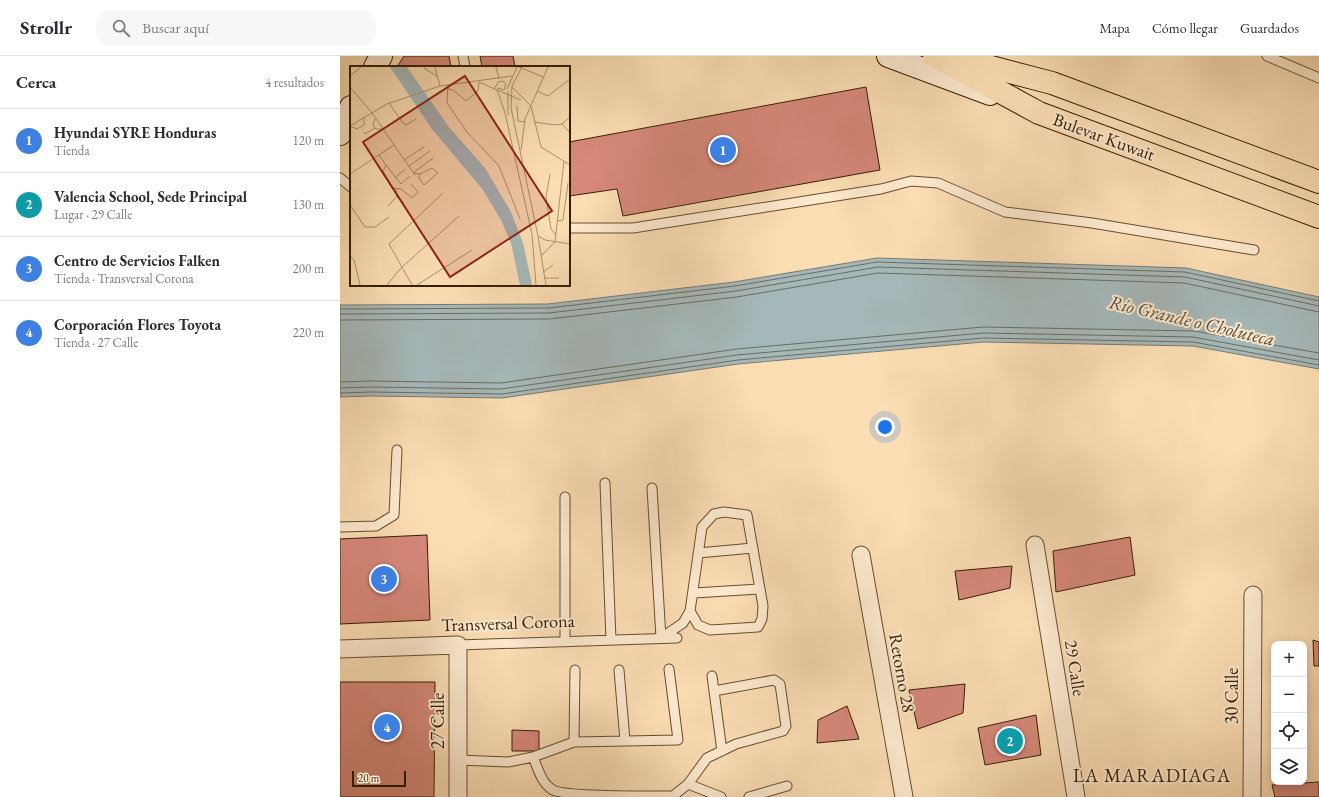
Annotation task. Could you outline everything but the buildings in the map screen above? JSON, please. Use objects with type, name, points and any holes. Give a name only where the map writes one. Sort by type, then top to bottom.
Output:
[{"type":"main road","points":[[376,66],[381,56]]},
{"type":"main road","name":"Bulevar Kuwait","points":[[888,56],[1319,217]]},
{"type":"main road","points":[[934,56],[1039,113]]},
{"type":"main road","points":[[951,56],[1052,83]]},
{"type":"main road","name":"Bulevar Kuwait","points":[[985,56],[1052,83],[1319,182]]},
{"type":"main road","points":[[340,134],[350,109]]},
{"type":"street","name":"29 Calle","points":[[1035,545],[1076,797]]},
{"type":"street","name":"Retorno 28","points":[[861,555],[904,797]]},
{"type":"street","name":"30 Calle","points":[[1252,797],[1253,595]]},
{"type":"street","name":"Transversal Corona","points":[[340,649],[458,645]]},
{"type":"street","name":"27 Calle","points":[[458,645],[458,797]]},
{"type":"lane","points":[[463,56],[465,66]]},
{"type":"lane","points":[[1267,56],[1319,78]]},
{"type":"lane","points":[[570,228],[633,228],[881,189],[911,181],[938,183],[1004,212],[1092,223],[1254,250]]},
{"type":"lane","points":[[340,527],[376,526],[394,515],[397,450]]},
{"type":"lane","points":[[605,483],[611,640]]},
{"type":"lane","points":[[652,488],[661,638]]},
{"type":"lane","points":[[565,497],[565,642]]},
{"type":"lane","points":[[661,638],[683,623],[690,611],[694,593],[702,527],[714,514],[724,512],[748,515],[763,606],[762,619],[758,627],[710,630],[698,626],[690,611]]},
{"type":"lane","points":[[698,553],[753,548]]},
{"type":"lane","points":[[694,593],[759,589]]},
{"type":"lane","name":"Transversal Corona","points":[[458,645],[677,638]]},
{"type":"lane","points":[[458,760],[508,762],[533,756],[574,742],[678,740],[669,669]]},
{"type":"lane","points":[[574,742],[575,670]]},
{"type":"lane","points":[[619,670],[626,741]]},
{"type":"lane","points":[[712,676],[722,751]]},
{"type":"lane","points":[[533,756],[543,781],[554,791],[585,795],[673,796],[688,784],[707,758],[736,744],[783,731],[786,726],[780,684],[774,680],[714,690]]},
{"type":"lane","points":[[688,784],[721,797]]},
{"type":"lane","points":[[749,797],[787,786]]},
{"type":"water","name":"Río Grande o Choluteca","points":[[877,258],[1186,268],[1319,297],[1319,369],[1193,346],[983,342],[738,364],[502,398],[340,397],[340,305],[548,304],[734,282]]},
{"type":"place","name":"Hyundai SYRE Honduras","points":[[723,150]]},
{"type":"place","name":"Centro de Servicios Falken","points":[[384,579]]},
{"type":"place","name":"Corporación Flores Toyota","points":[[387,727]]},
{"type":"place","name":"Valencia School, Sede Principal","points":[[1010,741]]},
{"type":"district","name":"LA MARADIAGA","points":[[1152,775]]}]
